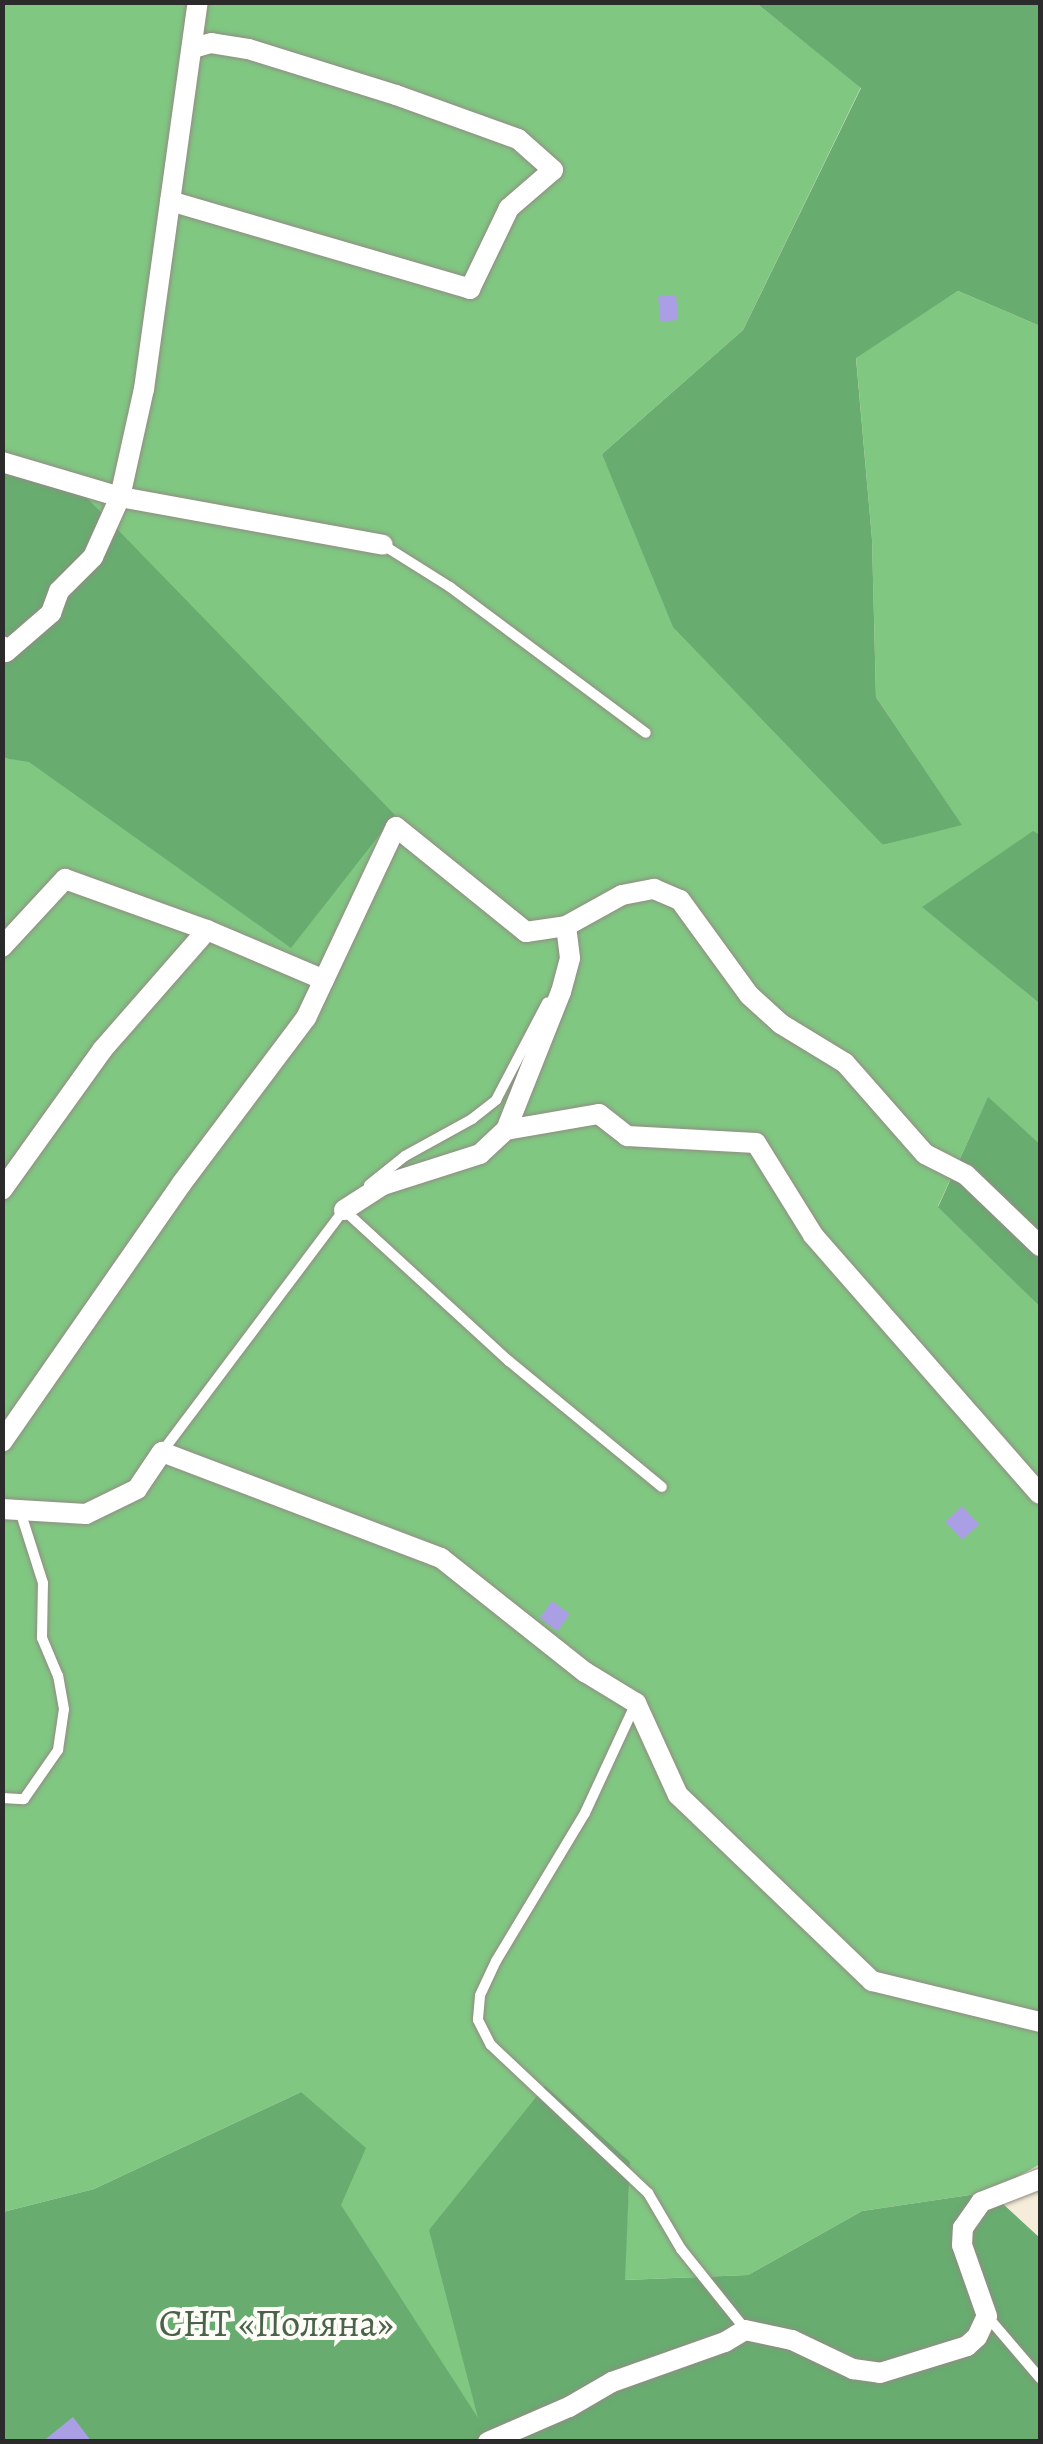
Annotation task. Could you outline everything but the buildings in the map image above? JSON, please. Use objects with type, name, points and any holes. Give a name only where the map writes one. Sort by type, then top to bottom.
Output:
[{"type":"street","points":[[2,646],[6,652],[52,613],[59,592],[93,557],[120,497],[144,389],[198,2]]},
{"type":"street","points":[[170,201],[470,289],[509,208],[553,170],[518,139],[396,95],[248,49],[211,42],[194,48]]},
{"type":"street","points":[[4,469],[120,497],[383,545]]},
{"type":"street","points":[[2,1442],[182,1183],[306,1018],[396,827],[526,932],[566,926],[622,895],[654,888],[680,900],[749,995],[781,1024],[845,1063],[925,1154],[966,1175],[1040,1246]]},
{"type":"street","points":[[2,948],[65,879],[208,930],[324,980]]},
{"type":"street","points":[[344,1210],[383,1184],[480,1154],[506,1130],[561,992],[570,958],[566,926]]},
{"type":"street","points":[[2,1190],[103,1049],[208,930]]},
{"type":"street","points":[[506,1130],[599,1114],[627,1136],[756,1143],[813,1236],[1040,1494]]},
{"type":"street","points":[[11,1510],[86,1514],[138,1489],[162,1452],[440,1558],[585,1672],[636,1703],[678,1795],[872,1981],[1040,2022]]},
{"type":"street","points":[[488,2442],[569,2407],[612,2382],[725,2342],[746,2330],[792,2340],[853,2369],[880,2372],[967,2346],[977,2337],[987,2316],[962,2245],[962,2228],[981,2202],[1040,2179]]},
{"type":"lane","points":[[383,545],[450,587],[646,733]]},
{"type":"lane","points":[[162,1452],[344,1210],[405,1156],[472,1119],[496,1100],[557,978],[564,960],[566,926]]},
{"type":"lane","points":[[344,1210],[509,1361],[662,1488]]},
{"type":"lane","points":[[2,1798],[24,1799],[58,1750],[64,1709],[58,1676],[42,1638],[44,1584],[11,1510]]},
{"type":"lane","points":[[636,1703],[586,1813],[496,1961],[480,1996],[478,2020],[491,2045],[648,2193],[681,2249],[746,2330]]},
{"type":"lane","points":[[987,2316],[1040,2378]]},
{"type":"green space","name":"СНТ «Поляна»","points":[[3,3],[756,3],[861,87],[743,330],[602,454],[883,845],[961,824],[876,697],[872,539],[856,357],[958,291],[1040,326],[1040,835],[1033,832],[923,907],[1040,1004],[1040,1144],[988,1098],[938,1206],[1040,1307],[1040,2164],[990,2192],[862,2211],[748,2275],[624,2280],[630,2162],[480,2421],[3,2441],[301,2092],[94,2189],[3,2212],[3,758],[29,761],[3,464]]},
{"type":"green space","points":[[756,3],[1040,3],[1040,326],[958,291],[856,358],[872,539],[876,697],[962,825],[883,845],[673,627],[602,454],[743,330],[861,88]]},
{"type":"green space","points":[[2,464],[86,497],[395,815],[291,948],[29,762],[3,758]]},
{"type":"green space","points":[[1033,831],[1040,835],[1040,1004],[922,907]]},
{"type":"green space","points":[[988,1097],[1040,1144],[1040,1307],[938,1207]]},
{"type":"green space","name":"СНТ «Поляна»","points":[[545,2086],[630,2162],[625,2280],[748,2275],[862,2211],[990,2192],[1040,2238],[1040,2441],[3,2442],[3,2212],[94,2189],[301,2092],[366,2148],[341,2205],[478,2418],[429,2230]]}]
